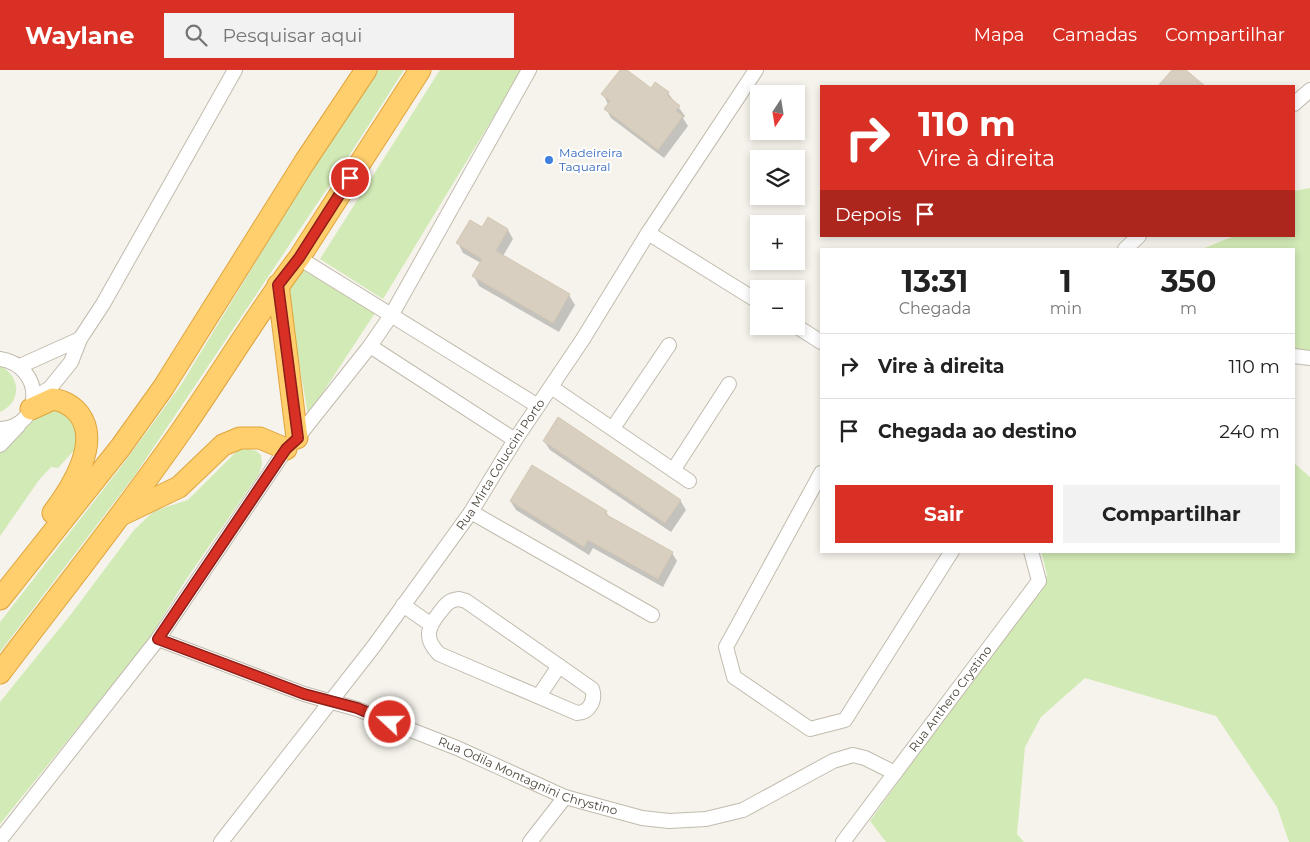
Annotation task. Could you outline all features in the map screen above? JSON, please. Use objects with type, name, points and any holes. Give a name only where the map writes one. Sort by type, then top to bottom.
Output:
[{"type":"highway","points":[[304,163],[324,123],[356,70]]},
{"type":"highway","points":[[0,599],[120,448],[163,388],[304,163],[366,70]]},
{"type":"highway","points":[[0,673],[184,427],[278,285],[299,258],[420,70]]},
{"type":"highway","points":[[120,515],[179,487],[223,445],[240,438],[260,438],[292,444],[278,285]]},
{"type":"highway","points":[[0,586],[61,503],[79,469],[87,448],[87,433],[82,419],[72,406],[53,399],[30,409]]},
{"type":"street","points":[[0,429],[14,426],[50,388],[71,362],[80,340],[103,304],[235,70]]},
{"type":"street","points":[[0,840],[158,639],[292,444],[370,346],[392,314],[529,70]]},
{"type":"street","name":"Rua Mirta Coluccini Porto","points":[[221,842],[331,702],[471,512],[515,440],[583,339],[648,233],[756,70]]},
{"type":"street","points":[[1295,103],[1310,90]]},
{"type":"street","points":[[648,233],[750,296]]},
{"type":"street","points":[[1126,248],[1139,237]]},
{"type":"street","points":[[299,258],[538,406]]},
{"type":"street","points":[[805,332],[820,341]]},
{"type":"street","points":[[7,361],[80,340]]},
{"type":"street","points":[[613,428],[669,345]]},
{"type":"street","points":[[370,346],[515,440]]},
{"type":"street","points":[[1295,356],[1310,358]]},
{"type":"street","points":[[0,445],[30,409],[28,375],[7,361]]},
{"type":"street","points":[[674,469],[729,384]]},
{"type":"street","points":[[551,387],[689,481]]},
{"type":"street","points":[[820,475],[726,647],[734,677],[810,729],[845,720],[951,553]]},
{"type":"street","points":[[471,512],[652,615]]},
{"type":"street","name":"Rua Anthero Crystino","points":[[843,842],[1039,581],[1032,553]]},
{"type":"street","points":[[459,599],[466,601],[559,666],[592,689],[595,695],[593,702],[582,713],[577,713],[438,654],[430,640],[430,624],[447,603],[459,599]]},
{"type":"street","points":[[403,605],[430,624]]},
{"type":"street","name":"Rua Odila Montagnini Chrystino","points":[[158,639],[304,694],[357,708],[457,748],[564,797],[642,818],[670,821],[706,819],[743,810],[843,757],[853,755],[865,758],[896,773]]},
{"type":"street","points":[[539,696],[559,666]]},
{"type":"street","points":[[530,842],[564,797]]},
{"type":"green space","points":[[376,70],[404,70],[345,162],[135,475],[0,652],[0,622],[120,468],[181,385],[337,128]]},
{"type":"green space","points":[[440,70],[522,70],[383,299],[320,259]]},
{"type":"green space","points":[[1310,188],[1310,352],[1295,349],[1295,248],[1204,248],[1232,237],[1295,237],[1295,191]]},
{"type":"green space","points":[[301,266],[375,313],[308,415],[287,293]]},
{"type":"green space","points":[[0,366],[12,376],[16,389],[12,402],[0,412]]},
{"type":"green space","points":[[44,404],[73,414],[78,446],[58,468],[51,467],[39,480],[0,536],[0,453]]},
{"type":"green space","points":[[248,449],[256,451],[261,455],[262,464],[259,474],[185,581],[147,642],[0,824],[0,702],[72,613],[134,530],[154,511],[188,500],[238,450]]},
{"type":"green space","points":[[1295,464],[1310,477],[1310,842],[1289,842],[1277,807],[1216,716],[1085,678],[1041,717],[1025,747],[1017,834],[1024,842],[886,842],[870,821],[1047,575],[1042,553],[1295,553]]},
{"type":"building","points":[[620,70],[627,70],[651,88],[655,82],[669,92],[667,95],[680,106],[676,111],[683,116],[658,150],[604,109],[610,101],[601,94]]},
{"type":"building","points":[[1172,70],[1186,70],[1204,85],[1159,85]]},
{"type":"building","points":[[488,217],[508,229],[496,251],[570,294],[553,323],[472,276],[482,259],[456,243],[470,220],[482,227]]},
{"type":"building","points":[[558,417],[681,500],[665,523],[543,441]]},
{"type":"building","points":[[532,465],[607,511],[605,514],[673,552],[658,579],[588,540],[584,547],[510,501]]},
{"type":"place","name":"Madeireira Taquaral","points":[[549,160]]},
{"type":"route","points":[[350,178],[299,258],[278,285],[298,438],[286,449],[158,639],[304,694],[357,708],[390,722]]}]
